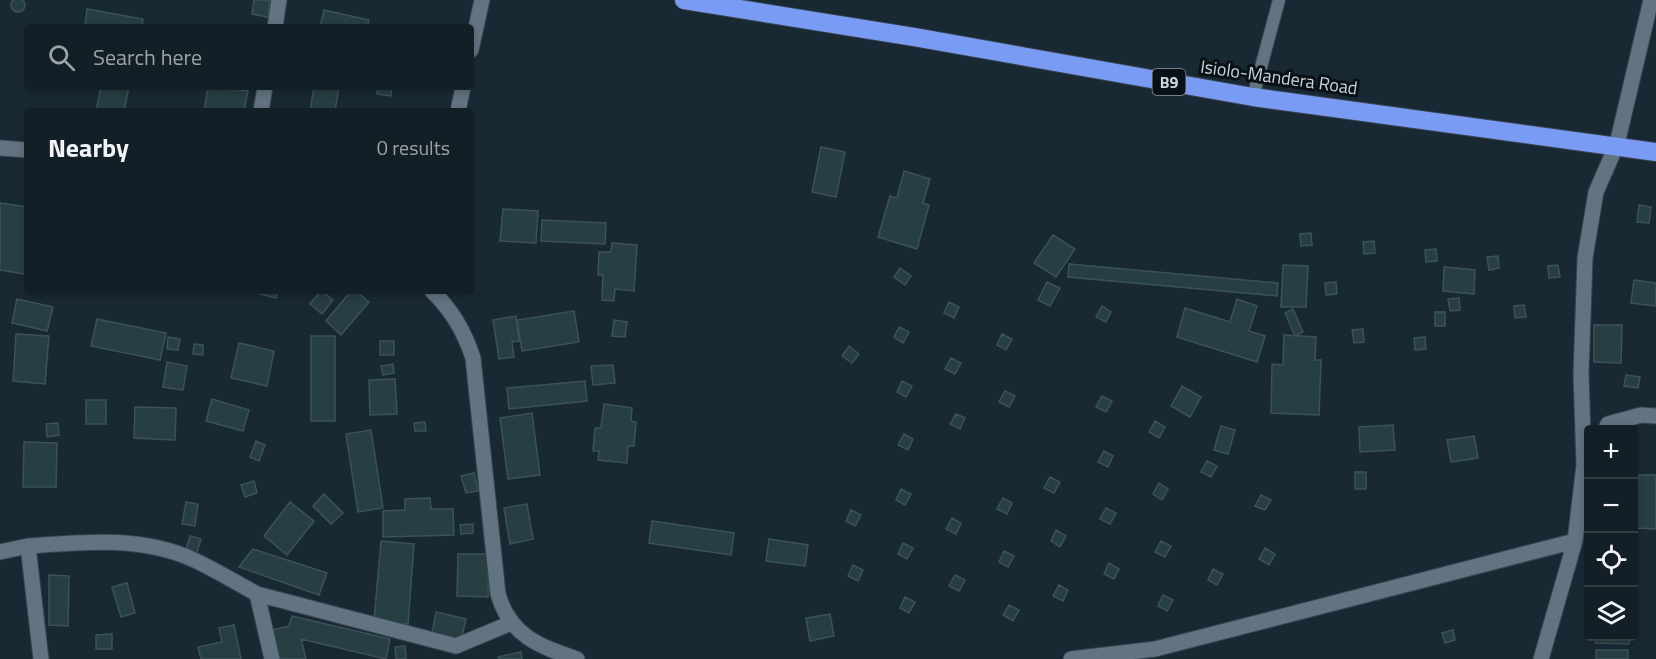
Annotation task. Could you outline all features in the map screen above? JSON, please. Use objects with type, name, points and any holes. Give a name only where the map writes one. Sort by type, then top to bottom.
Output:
[{"type":"highway","name":"Isiolo-Mandera Road","points":[[684,0],[914,36],[1253,97],[1617,144],[1656,152]]},
{"type":"street","points":[[275,24],[279,0]]},
{"type":"street","points":[[474,36],[482,0]]},
{"type":"street","points":[[1584,427],[1581,374],[1585,258],[1596,192],[1617,144],[1650,0]]},
{"type":"street","points":[[262,108],[264,90]]},
{"type":"street","points":[[459,108],[462,90]]},
{"type":"street","points":[[0,148],[24,150]]},
{"type":"street","points":[[435,294],[467,338],[473,358],[498,594],[503,612],[511,623],[537,645],[577,659]]},
{"type":"street","points":[[1607,425],[1641,415],[1656,416]]},
{"type":"street","points":[[1541,659],[1575,540],[1584,476]]},
{"type":"street","points":[[0,552],[28,546],[100,540],[146,545],[191,559],[257,594],[456,646],[511,623]]},
{"type":"street","points":[[1071,659],[1155,649],[1575,540]]},
{"type":"street","points":[[28,546],[41,659]]},
{"type":"street","points":[[257,594],[272,659]]},
{"type":"lane","points":[[1253,97],[1279,0]]},
{"type":"building","points":[[21,-1],[24,2],[23,10],[18,12],[13,10],[11,5],[13,0]]},
{"type":"building","points":[[254,0],[270,0],[268,17],[252,14]]},
{"type":"building","points":[[87,9],[143,19],[142,24],[85,24]]},
{"type":"building","points":[[324,10],[369,20],[368,24],[321,24]]},
{"type":"building","points":[[100,90],[128,90],[125,108],[97,108]]},
{"type":"building","points":[[208,90],[248,91],[245,108],[204,108]]},
{"type":"building","points":[[314,90],[338,90],[336,108],[310,108]]},
{"type":"building","points":[[378,90],[392,90],[391,96],[377,94]]},
{"type":"building","points":[[821,147],[845,152],[836,197],[812,192]]},
{"type":"building","points":[[904,171],[930,179],[923,203],[929,205],[917,249],[878,237],[890,196],[897,198]]},
{"type":"building","points":[[0,203],[24,207],[24,274],[0,270]]},
{"type":"building","points":[[1639,205],[1651,207],[1649,223],[1637,222]]},
{"type":"building","points":[[503,209],[538,211],[536,243],[500,241]]},
{"type":"building","points":[[542,220],[606,223],[605,244],[541,241]]},
{"type":"building","points":[[1311,233],[1312,245],[1301,246],[1300,234]]},
{"type":"building","points":[[1053,235],[1075,249],[1056,277],[1034,263]]},
{"type":"building","points":[[1374,241],[1375,253],[1364,254],[1363,242]]},
{"type":"building","points":[[612,243],[637,245],[634,291],[615,289],[614,301],[602,300],[603,275],[598,275],[599,252],[611,252]]},
{"type":"building","points":[[1436,249],[1437,261],[1426,262],[1425,250]]},
{"type":"building","points":[[1498,256],[1499,268],[1489,270],[1487,257]]},
{"type":"building","points":[[1069,264],[1278,283],[1277,296],[1068,277]]},
{"type":"building","points":[[1283,265],[1308,266],[1306,307],[1281,307]]},
{"type":"building","points":[[1558,265],[1560,277],[1549,278],[1548,266]]},
{"type":"building","points":[[1444,267],[1475,270],[1474,294],[1443,291]]},
{"type":"building","points":[[900,268],[911,276],[905,285],[894,277]]},
{"type":"building","points":[[1634,280],[1656,283],[1656,306],[1631,303]]},
{"type":"building","points":[[1047,282],[1060,288],[1050,306],[1038,300]]},
{"type":"building","points":[[1336,282],[1337,294],[1326,295],[1325,283]]},
{"type":"building","points":[[261,294],[277,294],[276,298]]},
{"type":"building","points":[[318,294],[325,294],[333,300],[322,314],[310,304]]},
{"type":"building","points":[[348,294],[360,294],[369,302],[341,335],[326,321]]},
{"type":"building","points":[[1459,298],[1460,310],[1450,311],[1448,299]]},
{"type":"building","points":[[17,299],[53,307],[47,331],[12,323]]},
{"type":"building","points":[[1237,299],[1257,306],[1249,331],[1265,336],[1257,362],[1177,337],[1185,308],[1230,322]]},
{"type":"building","points":[[949,302],[959,307],[954,318],[944,313]]},
{"type":"building","points":[[1524,305],[1526,317],[1515,318],[1514,306]]},
{"type":"building","points":[[1102,306],[1111,312],[1106,322],[1096,317]]},
{"type":"building","points":[[1293,309],[1303,332],[1295,336],[1285,313]]},
{"type":"building","points":[[574,311],[579,342],[522,351],[517,320]]},
{"type":"building","points":[[1435,312],[1445,312],[1445,326],[1435,326]]},
{"type":"building","points":[[516,316],[519,341],[512,342],[514,357],[499,359],[493,320]]},
{"type":"building","points":[[97,319],[166,333],[160,360],[91,346]]},
{"type":"building","points":[[614,320],[627,322],[625,337],[612,336]]},
{"type":"building","points":[[1594,325],[1622,325],[1621,363],[1594,362]]},
{"type":"building","points":[[899,327],[909,332],[903,343],[894,337]]},
{"type":"building","points":[[1363,329],[1364,342],[1354,343],[1352,330]]},
{"type":"building","points":[[16,334],[49,336],[45,384],[13,381]]},
{"type":"building","points":[[1002,334],[1012,339],[1006,350],[997,345]]},
{"type":"building","points":[[1284,335],[1316,337],[1315,360],[1321,360],[1319,415],[1271,413],[1272,364],[1283,365]]},
{"type":"building","points":[[311,336],[335,336],[335,421],[311,421]]},
{"type":"building","points":[[168,337],[180,339],[178,350],[167,349]]},
{"type":"building","points":[[1425,337],[1426,349],[1415,350],[1414,338]]},
{"type":"building","points":[[380,341],[394,341],[394,355],[380,355]]},
{"type":"building","points":[[239,343],[274,351],[267,386],[231,378]]},
{"type":"building","points":[[194,344],[203,345],[203,355],[193,354]]},
{"type":"building","points":[[849,346],[859,354],[852,363],[842,356]]},
{"type":"building","points":[[951,358],[961,363],[955,374],[945,369]]},
{"type":"building","points":[[167,362],[187,366],[183,390],[163,387]]},
{"type":"building","points":[[393,364],[394,373],[383,375],[381,366]]},
{"type":"building","points":[[613,365],[615,383],[593,385],[591,366]]},
{"type":"building","points":[[1626,375],[1640,377],[1638,388],[1624,386]]},
{"type":"building","points":[[395,379],[397,414],[370,415],[369,380]]},
{"type":"building","points":[[585,381],[587,401],[509,409],[507,388]]},
{"type":"building","points":[[902,381],[912,386],[906,397],[897,392]]},
{"type":"building","points":[[1182,386],[1201,397],[1190,417],[1171,406]]},
{"type":"building","points":[[1005,391],[1015,396],[1009,407],[999,402]]},
{"type":"building","points":[[1102,396],[1112,401],[1106,412],[1096,407]]},
{"type":"building","points":[[212,399],[249,410],[243,431],[206,421]]},
{"type":"building","points":[[86,400],[106,400],[106,424],[86,424]]},
{"type":"building","points":[[604,404],[632,408],[631,421],[636,422],[634,446],[628,446],[627,463],[598,460],[599,451],[593,451],[595,428],[601,428]]},
{"type":"building","points":[[135,407],[176,408],[175,440],[134,438]]},
{"type":"building","points":[[532,413],[540,475],[508,479],[500,418]]},
{"type":"building","points":[[956,414],[965,418],[960,429],[950,424]]},
{"type":"building","points":[[1155,421],[1165,427],[1159,438],[1149,432]]},
{"type":"building","points":[[425,422],[426,431],[415,431],[414,423]]},
{"type":"building","points":[[58,423],[59,435],[47,437],[46,424]]},
{"type":"building","points":[[1393,425],[1395,450],[1360,452],[1359,427]]},
{"type":"building","points":[[1221,426],[1235,430],[1228,454],[1214,450]]},
{"type":"building","points":[[371,430],[383,508],[358,512],[346,434]]},
{"type":"building","points":[[904,434],[913,439],[908,450],[898,445]]},
{"type":"building","points":[[1474,436],[1478,458],[1451,462],[1447,440]]},
{"type":"building","points":[[256,441],[265,445],[259,461],[250,457]]},
{"type":"building","points":[[24,442],[57,443],[56,487],[23,487]]},
{"type":"building","points":[[1104,451],[1113,456],[1108,467],[1098,462]]},
{"type":"building","points":[[1207,461],[1217,466],[1211,477],[1201,472]]},
{"type":"building","points":[[1355,472],[1366,472],[1366,489],[1355,489]]},
{"type":"building","points":[[474,473],[478,491],[466,493],[461,476]]},
{"type":"building","points":[[1638,475],[1656,475],[1656,529],[1638,528]]},
{"type":"building","points":[[1050,477],[1060,482],[1054,493],[1044,488]]},
{"type":"building","points":[[254,481],[257,493],[245,497],[241,485]]},
{"type":"building","points":[[1159,483],[1168,489],[1162,500],[1153,494]]},
{"type":"building","points":[[901,489],[911,494],[905,505],[896,500]]},
{"type":"building","points":[[324,494],[343,513],[331,524],[313,506]]},
{"type":"building","points":[[1261,495],[1271,500],[1265,510],[1255,506]]},
{"type":"building","points":[[430,498],[431,509],[453,509],[454,535],[383,537],[383,511],[405,510],[405,499]]},
{"type":"building","points":[[1003,498],[1012,503],[1007,514],[997,509]]},
{"type":"building","points":[[186,502],[198,504],[195,526],[182,524]]},
{"type":"building","points":[[290,502],[314,521],[287,555],[264,536]]},
{"type":"building","points":[[527,504],[533,539],[510,544],[504,508]]},
{"type":"building","points":[[1106,508],[1116,513],[1110,524],[1100,519]]},
{"type":"building","points":[[851,510],[861,515],[855,526],[846,521]]},
{"type":"building","points":[[952,518],[961,523],[956,534],[946,529]]},
{"type":"building","points":[[652,521],[734,533],[731,555],[649,543]]},
{"type":"building","points":[[473,524],[473,533],[461,534],[460,525]]},
{"type":"building","points":[[1056,530],[1066,536],[1060,547],[1051,541]]},
{"type":"building","points":[[190,536],[201,539],[196,556],[185,553]]},
{"type":"building","points":[[769,539],[808,545],[805,566],[766,561]]},
{"type":"building","points":[[381,541],[414,544],[408,624],[374,621]]},
{"type":"building","points":[[1161,541],[1171,546],[1165,557],[1155,552]]},
{"type":"building","points":[[903,543],[913,548],[907,559],[898,554]]},
{"type":"building","points":[[1265,548],[1275,554],[1269,565],[1259,559]]},
{"type":"building","points":[[253,549],[327,573],[319,595],[239,567]]},
{"type":"building","points":[[1004,551],[1014,556],[1008,567],[999,562]]},
{"type":"building","points":[[458,554],[489,554],[488,597],[457,596]]},
{"type":"building","points":[[1109,563],[1119,569],[1114,579],[1104,574]]},
{"type":"building","points":[[853,565],[863,570],[858,581],[848,576]]},
{"type":"building","points":[[1213,569],[1223,574],[1217,585],[1208,580]]},
{"type":"building","points":[[49,575],[69,576],[68,626],[49,625]]},
{"type":"building","points":[[955,575],[965,580],[959,591],[949,586]]},
{"type":"building","points":[[127,583],[135,613],[121,617],[112,587]]},
{"type":"building","points":[[1059,585],[1068,590],[1063,601],[1053,596]]},
{"type":"building","points":[[1163,595],[1173,600],[1167,611],[1158,606]]},
{"type":"building","points":[[905,597],[915,602],[909,613],[900,608]]},
{"type":"building","points":[[1009,605],[1019,610],[1013,621],[1003,615]]},
{"type":"building","points":[[436,612],[466,619],[461,640],[432,633]]},
{"type":"building","points":[[830,614],[834,636],[810,641],[806,618]]},
{"type":"building","points":[[292,616],[390,639],[386,659],[301,639],[306,659],[279,659],[272,630],[289,626]]},
{"type":"building","points":[[234,625],[241,659],[201,659],[198,647],[222,642],[219,628]]},
{"type":"building","points":[[1453,630],[1455,640],[1445,643],[1442,633]]},
{"type":"building","points":[[112,634],[112,649],[96,649],[96,635]]},
{"type":"building","points":[[1595,641],[1629,641],[1629,644],[1595,643]]},
{"type":"building","points":[[405,646],[406,659],[396,659],[395,647]]},
{"type":"building","points":[[1596,650],[1628,650],[1628,659],[1596,659]]},
{"type":"building","points":[[521,652],[522,659],[499,659],[498,657]]}]
